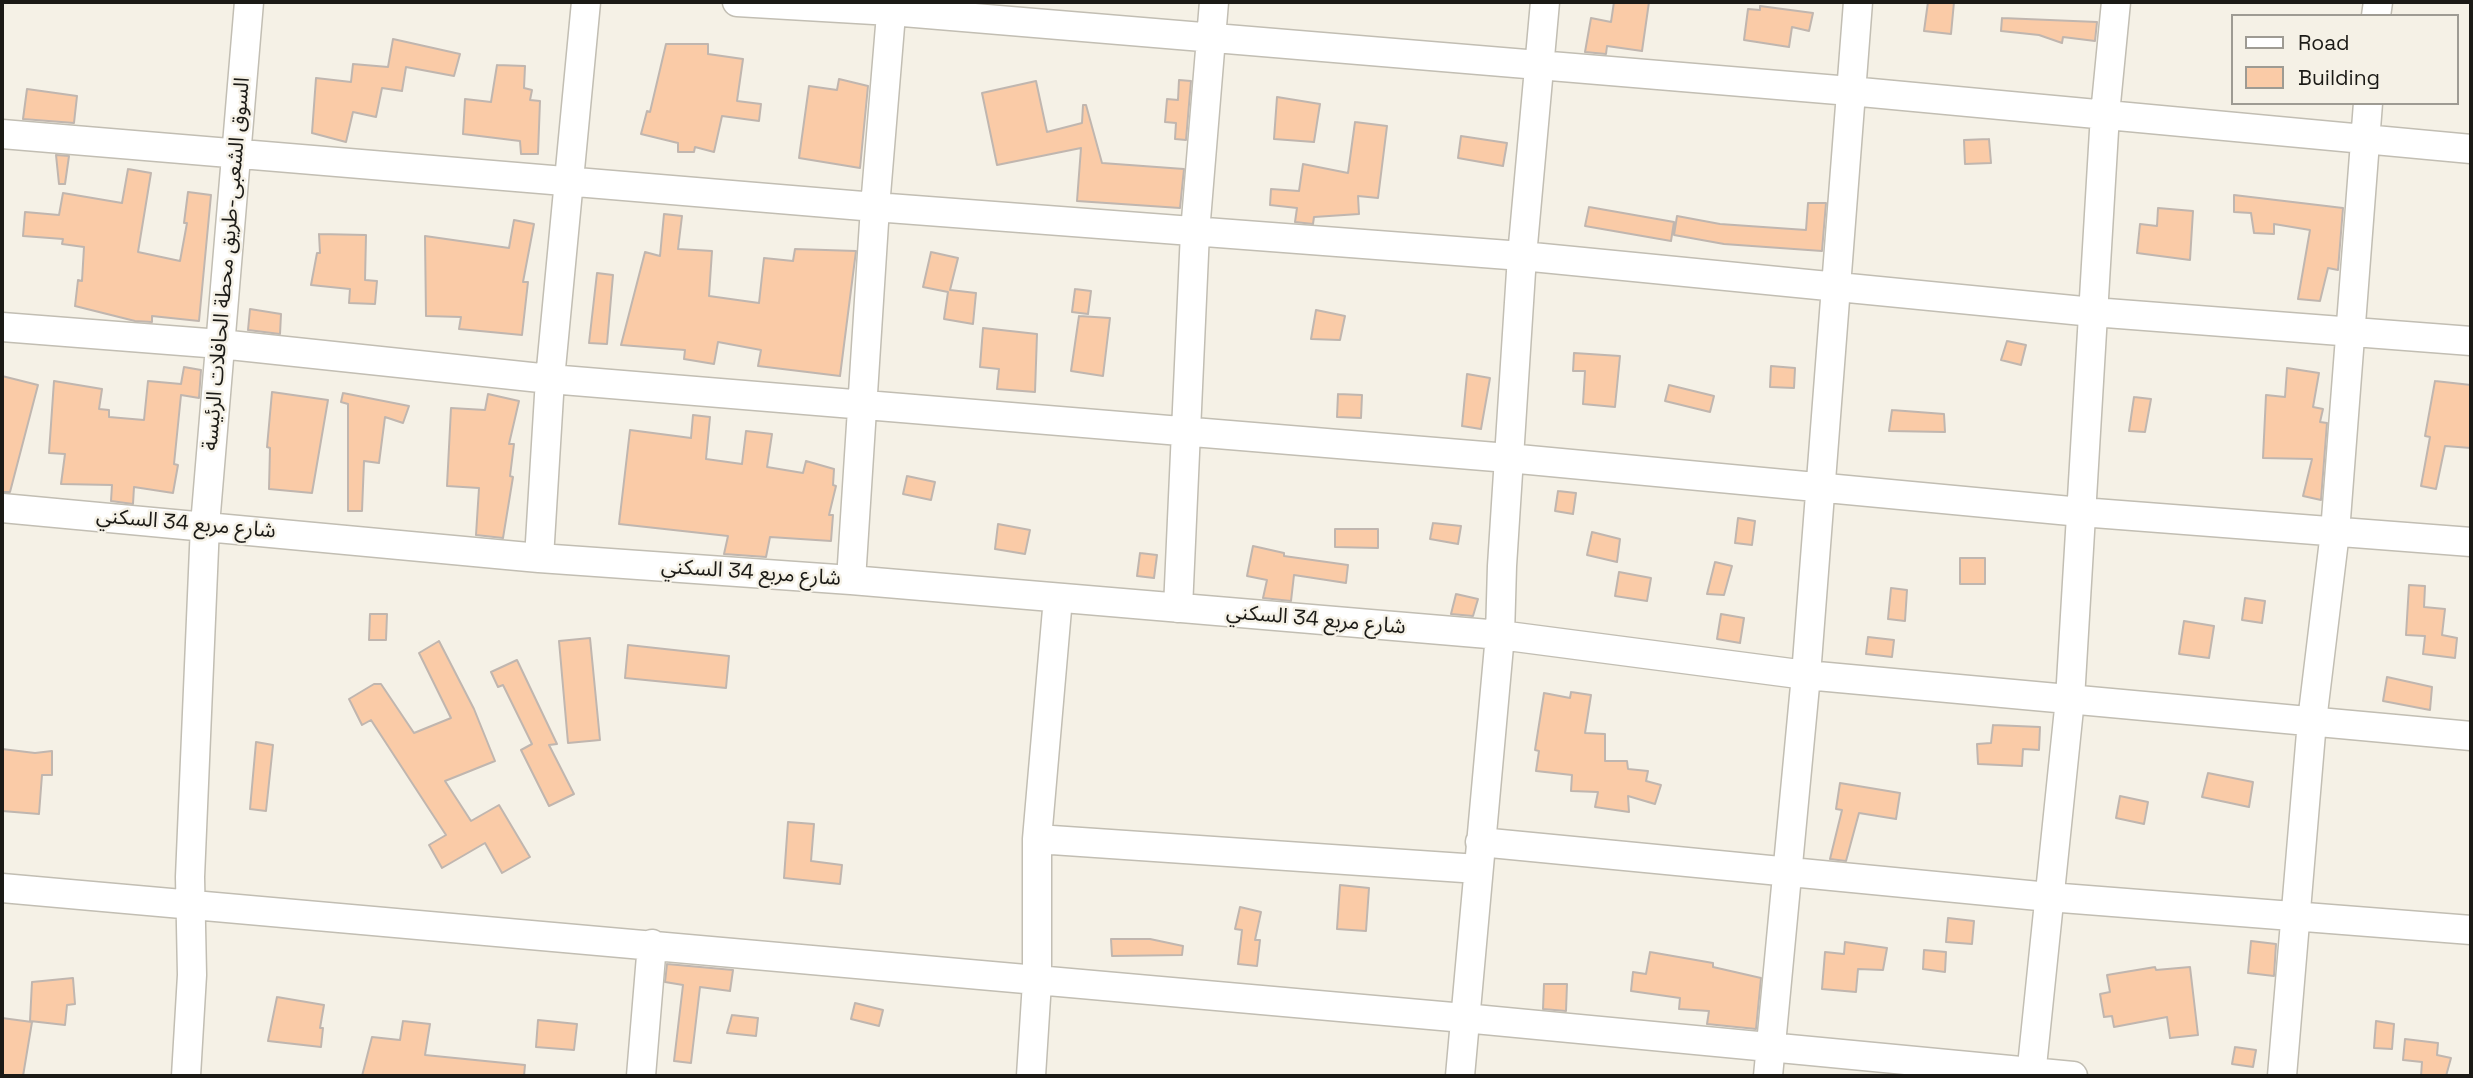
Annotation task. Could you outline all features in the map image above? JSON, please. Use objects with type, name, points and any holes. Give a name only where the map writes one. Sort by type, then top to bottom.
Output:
[{"type":"street","name":"السوق الشعبى-طريق محطة الحافلات الرئيسة","points":[[186,1076],[191,1014],[190,904],[205,525],[249,2]]},
{"type":"street","points":[[539,558],[550,379],[586,2]]},
{"type":"street","points":[[737,2],[891,6],[2471,149]]},
{"type":"street","points":[[1178,608],[1195,232],[1214,2]]},
{"type":"street","points":[[1460,1076],[1500,635],[1508,458],[1522,256],[1545,2]]},
{"type":"street","points":[[1769,1063],[1806,675],[1818,488],[1858,2]]},
{"type":"street","points":[[2031,1074],[2070,699],[2105,114],[2116,2]]},
{"type":"street","points":[[851,580],[861,403],[891,6]]},
{"type":"street","points":[[2282,1076],[2312,721],[2335,532],[2368,105]]},
{"type":"street","points":[[2,134],[875,207],[1522,256],[2093,312],[2471,341]]},
{"type":"street","points":[[2,327],[220,344],[550,379],[1508,458],[2081,512],[2471,542]]},
{"type":"street","name":"شارع مربع 34 السكني","points":[[2,508],[539,558],[851,580],[1500,635],[1806,675],[2471,736]]},
{"type":"street","points":[[1031,1076],[1037,982],[1037,839],[1058,598]]},
{"type":"street","points":[[1037,839],[1479,856],[1786,872],[2049,897],[2471,930]]},
{"type":"street","points":[[2,888],[1464,1018],[1769,1063],[2073,1076]]},
{"type":"street","points":[[641,1076],[652,944]]},
{"type":"building","points":[[1614,2],[1649,2],[1642,51],[1607,46],[1606,54],[1585,52],[1591,18],[1611,22]]},
{"type":"building","points":[[1928,2],[1954,2],[1951,34],[1924,31]]},
{"type":"building","points":[[1760,6],[1813,13],[1809,31],[1792,27],[1789,47],[1744,40],[1748,9],[1760,10]]},
{"type":"building","points":[[2002,18],[2097,22],[2095,41],[2063,37],[2062,43],[2039,35],[2001,31]]},
{"type":"building","points":[[393,39],[460,54],[454,76],[406,67],[402,91],[382,88],[376,117],[353,112],[346,142],[312,133],[316,78],[351,82],[353,64],[388,67]]},
{"type":"building","points":[[666,44],[708,44],[708,54],[743,59],[737,101],[761,104],[759,121],[722,116],[714,152],[695,147],[694,152],[678,152],[678,143],[641,134],[647,111],[650,112]]},
{"type":"building","points":[[497,65],[525,66],[524,88],[532,90],[530,100],[540,101],[538,154],[521,154],[520,141],[463,134],[465,99],[491,102]]},
{"type":"building","points":[[839,79],[868,86],[860,168],[799,158],[809,86],[837,90]]},
{"type":"building","points":[[1179,80],[1191,81],[1186,140],[1175,139],[1176,123],[1165,122],[1167,99],[1178,100]]},
{"type":"building","points":[[1036,81],[1047,132],[1082,123],[1083,105],[1086,105],[1102,163],[1184,169],[1180,208],[1077,201],[1081,148],[997,165],[982,93]]},
{"type":"building","points":[[27,89],[77,96],[74,123],[23,119]]},
{"type":"building","points":[[1277,97],[1320,104],[1314,142],[1274,139]]},
{"type":"building","points":[[1355,122],[1387,126],[1378,198],[1358,196],[1359,214],[1314,217],[1313,224],[1295,222],[1297,208],[1270,205],[1271,189],[1299,191],[1303,164],[1348,173]]},
{"type":"building","points":[[1461,136],[1507,143],[1503,166],[1458,158]]},
{"type":"building","points":[[1989,139],[1991,163],[1965,164],[1964,140]]},
{"type":"building","points":[[56,155],[69,156],[65,184],[59,184]]},
{"type":"building","points":[[128,169],[151,173],[138,252],[180,261],[187,223],[184,223],[188,192],[211,195],[199,321],[152,316],[152,322],[135,321],[75,306],[78,280],[82,281],[84,247],[62,244],[63,239],[23,236],[25,212],[59,215],[63,193],[122,203]]},
{"type":"building","points":[[2234,195],[2343,208],[2338,270],[2328,268],[2320,301],[2298,299],[2310,230],[2274,224],[2274,234],[2254,233],[2251,213],[2234,212]]},
{"type":"building","points":[[1808,203],[1826,203],[1822,251],[1724,244],[1674,235],[1677,216],[1720,224],[1806,230]]},
{"type":"building","points":[[1589,207],[1674,222],[1671,241],[1585,226]]},
{"type":"building","points":[[2158,208],[2193,211],[2190,260],[2137,253],[2140,224],[2157,226]]},
{"type":"building","points":[[664,214],[682,216],[678,249],[712,251],[709,296],[759,303],[764,258],[793,261],[795,249],[856,251],[840,376],[758,366],[761,350],[718,342],[714,364],[684,359],[685,350],[621,345],[645,252],[660,256]]},
{"type":"building","points":[[514,220],[534,224],[523,282],[528,282],[522,335],[459,329],[461,317],[426,316],[425,236],[509,248]]},
{"type":"building","points":[[319,234],[366,235],[365,280],[377,281],[375,304],[349,303],[350,289],[311,285],[317,253],[320,253]]},
{"type":"building","points":[[931,252],[958,258],[950,290],[976,293],[973,324],[944,319],[948,292],[923,287]]},
{"type":"building","points":[[597,273],[613,275],[607,344],[589,343]]},
{"type":"building","points":[[1075,289],[1091,291],[1088,314],[1072,312]]},
{"type":"building","points":[[250,309],[281,314],[280,334],[248,330]]},
{"type":"building","points":[[1316,310],[1345,316],[1340,340],[1311,339]]},
{"type":"building","points":[[1079,316],[1110,318],[1103,376],[1071,371]]},
{"type":"building","points":[[983,328],[1037,334],[1035,392],[997,389],[999,369],[980,367]]},
{"type":"building","points":[[2007,341],[2026,345],[2021,365],[2001,360]]},
{"type":"building","points":[[1574,353],[1620,356],[1615,407],[1583,404],[1585,371],[1573,371]]},
{"type":"building","points":[[1771,366],[1795,368],[1794,388],[1770,387]]},
{"type":"building","points":[[184,367],[201,370],[199,398],[181,395],[174,464],[178,465],[173,493],[134,487],[133,504],[111,501],[112,485],[61,484],[65,454],[49,453],[54,381],[102,389],[99,409],[109,410],[109,417],[144,420],[148,381],[181,384]]},
{"type":"building","points":[[2287,368],[2319,373],[2313,407],[2323,409],[2320,422],[2327,423],[2321,500],[2303,496],[2312,459],[2263,458],[2266,395],[2285,397]]},
{"type":"building","points":[[1467,374],[1490,378],[1481,429],[1462,426]]},
{"type":"building","points":[[2,376],[38,385],[10,492],[2,492]]},
{"type":"building","points":[[2435,381],[2471,385],[2471,448],[2445,446],[2436,489],[2421,486],[2430,437],[2425,436]]},
{"type":"building","points":[[1669,385],[1714,396],[1710,412],[1665,401]]},
{"type":"building","points":[[272,392],[328,400],[312,493],[269,489],[270,448],[267,447]]},
{"type":"building","points":[[343,393],[409,406],[403,423],[385,417],[379,463],[364,461],[362,511],[348,511],[348,404],[341,402]]},
{"type":"building","points":[[488,394],[519,401],[509,444],[514,444],[510,476],[513,477],[503,538],[476,535],[479,488],[447,486],[451,408],[485,410]]},
{"type":"building","points":[[1338,394],[1362,395],[1361,418],[1337,417]]},
{"type":"building","points":[[2134,397],[2151,399],[2145,432],[2129,431]]},
{"type":"building","points":[[1892,410],[1944,414],[1945,432],[1889,431]]},
{"type":"building","points":[[693,415],[710,417],[706,459],[742,464],[746,431],[772,434],[767,467],[803,473],[806,461],[834,469],[833,485],[836,486],[829,515],[833,515],[831,541],[770,537],[766,557],[724,554],[728,536],[619,524],[630,430],[691,438]]},
{"type":"building","points":[[907,476],[935,482],[931,500],[903,494]]},
{"type":"building","points":[[1558,491],[1576,493],[1573,514],[1555,511]]},
{"type":"building","points":[[1738,518],[1755,521],[1752,545],[1735,543]]},
{"type":"building","points":[[1433,523],[1461,526],[1458,544],[1430,539]]},
{"type":"building","points":[[998,524],[1030,530],[1025,554],[995,549]]},
{"type":"building","points":[[1335,529],[1378,529],[1378,548],[1335,547]]},
{"type":"building","points":[[1592,532],[1620,539],[1617,562],[1587,555]]},
{"type":"building","points":[[1253,546],[1284,553],[1284,556],[1348,565],[1346,583],[1294,575],[1291,601],[1263,598],[1267,580],[1247,576]]},
{"type":"building","points":[[1140,553],[1157,555],[1154,578],[1137,576]]},
{"type":"building","points":[[1960,558],[1985,558],[1985,584],[1960,584]]},
{"type":"building","points":[[1715,562],[1732,566],[1724,595],[1707,594]]},
{"type":"building","points":[[1619,572],[1651,578],[1647,601],[1615,596]]},
{"type":"building","points":[[2409,585],[2425,586],[2424,607],[2445,609],[2442,635],[2457,638],[2455,658],[2423,654],[2425,636],[2406,635]]},
{"type":"building","points":[[1891,588],[1907,590],[1905,621],[1888,619]]},
{"type":"building","points":[[1456,594],[1478,599],[1473,616],[1451,614]]},
{"type":"building","points":[[2245,598],[2265,601],[2262,623],[2242,620]]},
{"type":"building","points":[[370,614],[387,614],[386,640],[369,640]]},
{"type":"building","points":[[1721,614],[1744,618],[1740,643],[1717,639]]},
{"type":"building","points":[[2184,621],[2214,626],[2209,658],[2179,654]]},
{"type":"building","points":[[1868,637],[1894,640],[1892,657],[1866,654]]},
{"type":"building","points":[[590,638],[600,740],[568,743],[559,641]]},
{"type":"building","points":[[439,641],[474,709],[495,761],[445,781],[471,821],[499,805],[530,857],[502,873],[485,843],[442,868],[429,845],[446,835],[371,720],[362,725],[349,699],[374,684],[381,684],[414,733],[451,718],[419,653]]},
{"type":"building","points":[[628,645],[729,656],[726,688],[625,678]]},
{"type":"building","points":[[517,660],[557,744],[549,745],[574,794],[549,806],[521,750],[532,744],[503,685],[498,687],[491,672]]},
{"type":"building","points":[[2387,677],[2432,687],[2430,710],[2383,701]]},
{"type":"building","points":[[1571,692],[1591,695],[1585,733],[1605,734],[1605,761],[1627,761],[1628,769],[1648,771],[1646,781],[1661,785],[1655,804],[1628,796],[1629,812],[1595,807],[1598,792],[1571,791],[1572,775],[1536,771],[1539,751],[1535,750],[1544,693],[1570,698]]},
{"type":"building","points":[[1993,725],[2040,727],[2039,750],[2023,749],[2022,766],[1978,764],[1977,744],[1991,743]]},
{"type":"building","points":[[256,742],[273,745],[266,811],[250,809]]},
{"type":"building","points":[[2,749],[35,753],[52,751],[52,775],[42,775],[39,814],[2,811]]},
{"type":"building","points":[[2208,773],[2253,782],[2249,807],[2202,797]]},
{"type":"building","points":[[1840,783],[1900,793],[1896,819],[1859,813],[1846,861],[1830,859],[1842,810],[1836,809]]},
{"type":"building","points":[[2120,796],[2148,802],[2144,824],[2116,818]]},
{"type":"building","points":[[788,822],[814,824],[811,861],[842,865],[840,884],[784,878]]},
{"type":"building","points":[[1340,885],[1369,888],[1366,931],[1337,929]]},
{"type":"building","points":[[1240,907],[1261,912],[1255,940],[1260,940],[1257,966],[1238,964],[1242,930],[1235,929]]},
{"type":"building","points":[[1948,918],[1974,921],[1972,944],[1946,942]]},
{"type":"building","points":[[1111,939],[1150,939],[1183,946],[1182,955],[1112,956]]},
{"type":"building","points":[[2251,941],[2276,944],[2274,976],[2248,973]]},
{"type":"building","points":[[1845,942],[1887,948],[1883,970],[1858,969],[1856,992],[1822,989],[1825,952],[1844,954]]},
{"type":"building","points":[[1924,950],[1946,952],[1945,972],[1923,969]]},
{"type":"building","points":[[1650,952],[1713,963],[1713,967],[1761,978],[1756,1029],[1707,1024],[1709,1011],[1679,1009],[1680,998],[1631,991],[1633,972],[1646,974]]},
{"type":"building","points":[[667,964],[733,970],[730,991],[700,987],[691,1063],[674,1061],[683,985],[665,982]]},
{"type":"building","points":[[2155,967],[2156,970],[2190,967],[2198,1035],[2170,1038],[2167,1017],[2114,1027],[2112,1016],[2104,1017],[2100,994],[2110,992],[2107,975]]},
{"type":"building","points":[[73,978],[75,1004],[67,1005],[65,1025],[30,1021],[32,982]]},
{"type":"building","points":[[1544,984],[1567,984],[1566,1011],[1543,1009]]},
{"type":"building","points":[[277,997],[324,1005],[320,1028],[323,1028],[321,1047],[268,1041]]},
{"type":"building","points":[[855,1003],[883,1010],[879,1026],[851,1019]]},
{"type":"building","points":[[732,1015],[758,1018],[756,1036],[727,1033]]},
{"type":"building","points":[[2,1018],[32,1022],[23,1076],[2,1076]]},
{"type":"building","points":[[538,1020],[577,1024],[574,1050],[536,1047]]},
{"type":"building","points":[[403,1021],[430,1024],[425,1055],[525,1065],[524,1076],[362,1076],[372,1037],[400,1040]]},
{"type":"building","points":[[2376,1021],[2394,1024],[2392,1049],[2374,1048]]},
{"type":"building","points":[[2405,1039],[2438,1043],[2437,1055],[2451,1058],[2446,1076],[2421,1076],[2422,1062],[2403,1060]]},
{"type":"building","points":[[2235,1047],[2256,1050],[2253,1067],[2232,1064]]}]
